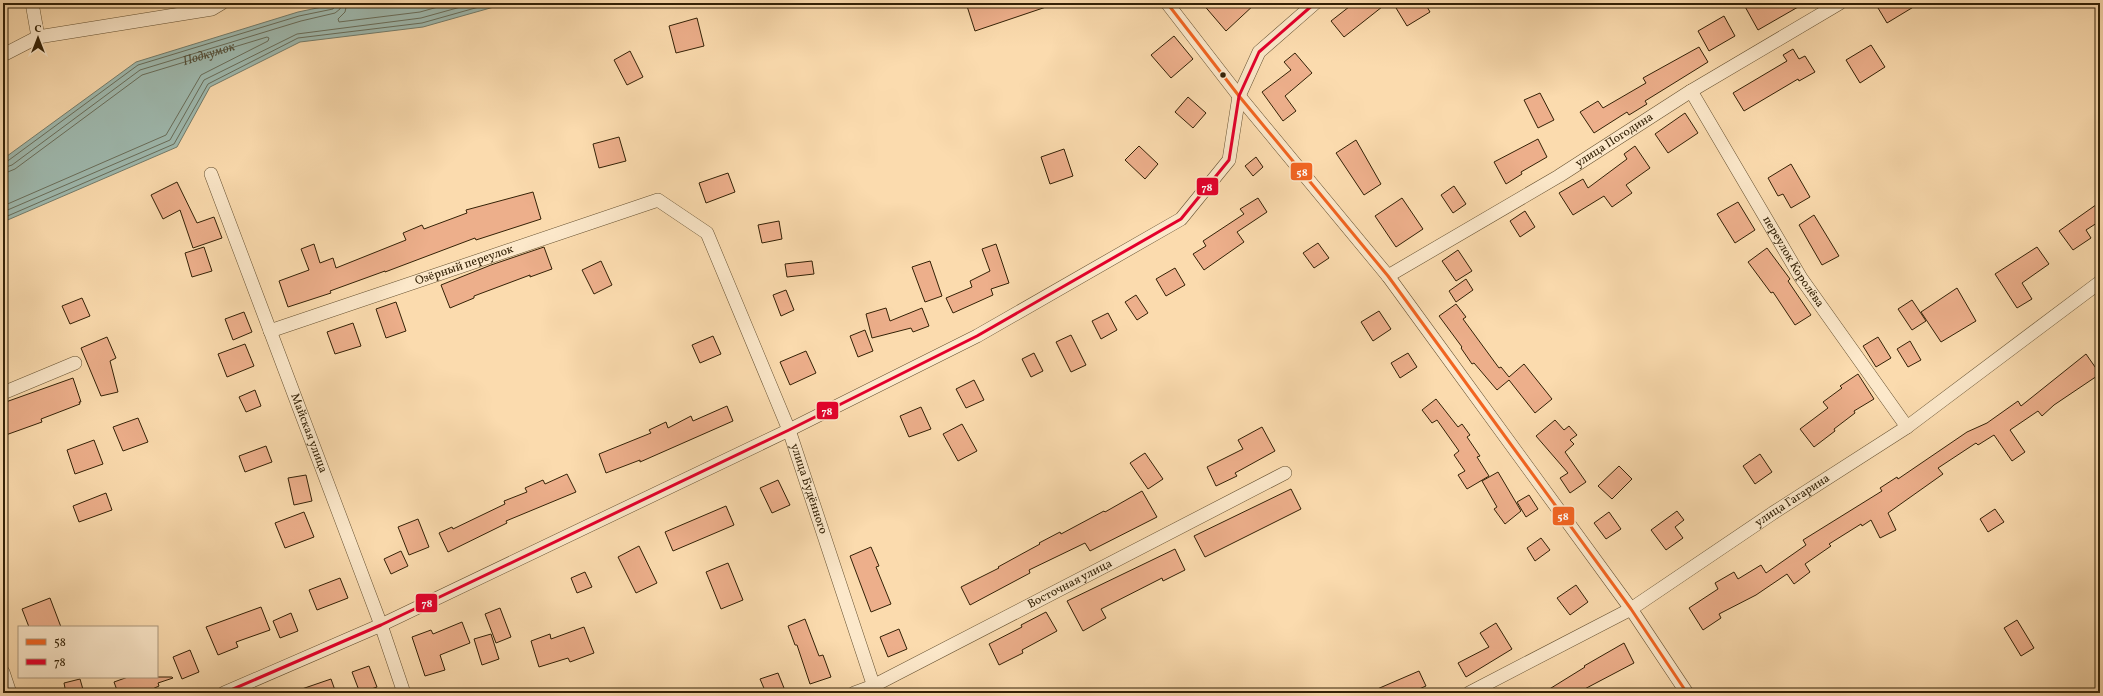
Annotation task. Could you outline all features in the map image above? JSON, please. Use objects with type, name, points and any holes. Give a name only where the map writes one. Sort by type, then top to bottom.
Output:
[{"type":"street","points":[[32,3],[38,37]]},
{"type":"street","points":[[3,54],[38,37],[212,10],[222,3]]},
{"type":"street","points":[[1167,3],[1239,96],[1388,276],[1631,609],[1687,693]]},
{"type":"street","points":[[224,693],[381,625],[789,430],[976,336],[1181,219],[1229,160],[1239,96],[1259,52],[1315,3]]},
{"type":"street","name":"улица Погодина","points":[[1388,276],[1559,176],[1691,91],[1840,3]]},
{"type":"street","name":"переулок Королёва","points":[[1691,91],[1801,278],[1907,427]]},
{"type":"street","name":"Майская улица","points":[[211,174],[381,625],[404,693]]},
{"type":"street","name":"улица Будённого","points":[[658,200],[707,233],[789,430],[875,689]]},
{"type":"street","name":"Озёрный переулок","points":[[270,331],[658,200]]},
{"type":"street","name":"улица Гагарина","points":[[1469,693],[1631,609],[1772,512],[1907,427],[2100,282]]},
{"type":"street","points":[[3,393],[75,363]]},
{"type":"street","name":"Восточная улица","points":[[854,693],[875,689],[1285,473]]},
{"type":"street","points":[[3,672],[10,693]]},
{"type":"water","name":"Подкумок","points":[[341,3],[508,3],[423,27],[300,42],[210,87],[177,147],[3,222],[3,159],[136,62],[298,12]]},
{"type":"building","points":[[966,3],[1051,3],[1052,5],[975,31]]},
{"type":"building","points":[[1202,3],[1256,3],[1226,31]]},
{"type":"building","points":[[1354,3],[1387,3],[1344,37],[1331,21]]},
{"type":"building","points":[[1393,3],[1425,3],[1430,12],[1407,26]]},
{"type":"building","points":[[1743,3],[1805,3],[1758,30]]},
{"type":"building","points":[[1875,3],[1920,3],[1887,23]]},
{"type":"building","points":[[1724,16],[1735,36],[1709,51],[1698,31]]},
{"type":"building","points":[[697,18],[704,46],[676,53],[669,26]]},
{"type":"building","points":[[1174,36],[1193,59],[1171,78],[1151,55]]},
{"type":"building","points":[[1871,45],[1885,67],[1860,83],[1846,60]]},
{"type":"building","points":[[1699,47],[1708,62],[1645,101],[1647,104],[1629,115],[1627,112],[1594,133],[1580,112],[1598,101],[1603,108],[1646,83],[1643,78]]},
{"type":"building","points":[[1793,49],[1799,59],[1805,56],[1815,72],[1799,81],[1798,79],[1744,111],[1733,93],[1787,61],[1783,55]]},
{"type":"building","points":[[630,51],[643,77],[627,85],[614,60]]},
{"type":"building","points":[[1295,53],[1312,73],[1285,96],[1296,111],[1283,121],[1262,92],[1291,70],[1284,62]]},
{"type":"building","points":[[1540,93],[1554,120],[1538,128],[1524,100]]},
{"type":"building","points":[[1188,97],[1206,113],[1193,128],[1175,112]]},
{"type":"building","points":[[1685,113],[1698,133],[1668,153],[1655,134]]},
{"type":"building","points":[[619,137],[626,161],[599,168],[593,144]]},
{"type":"building","points":[[1538,139],[1547,157],[1521,172],[1522,174],[1506,184],[1494,162]]},
{"type":"building","points":[[1356,140],[1381,184],[1364,195],[1336,153]]},
{"type":"building","points":[[1139,146],[1158,164],[1145,179],[1125,160]]},
{"type":"building","points":[[1635,146],[1650,168],[1626,185],[1632,193],[1612,207],[1604,196],[1573,215],[1559,193],[1583,179],[1588,188],[1627,159],[1624,154]]},
{"type":"building","points":[[1064,149],[1073,176],[1050,184],[1041,157]]},
{"type":"building","points":[[1256,157],[1263,167],[1253,176],[1245,166]]},
{"type":"building","points":[[1791,164],[1810,197],[1791,208],[1783,194],[1778,196],[1768,178]]},
{"type":"building","points":[[728,173],[735,192],[706,203],[699,183]]},
{"type":"building","points":[[177,182],[197,223],[214,217],[222,238],[193,248],[180,210],[163,219],[151,195]]},
{"type":"building","points":[[1454,186],[1466,204],[1453,213],[1441,195]]},
{"type":"building","points":[[533,192],[541,219],[476,240],[475,238],[330,291],[331,293],[288,307],[279,281],[309,270],[301,249],[314,244],[320,263],[333,258],[336,268],[406,240],[403,233],[422,225],[424,229],[467,213],[466,210]]},
{"type":"building","points":[[1258,198],[1267,212],[1237,232],[1244,242],[1204,270],[1193,254],[1206,246],[1203,241],[1244,214],[1240,209]]},
{"type":"building","points":[[1402,198],[1423,229],[1396,247],[1375,216]]},
{"type":"building","points":[[1738,202],[1755,230],[1735,243],[1717,214]]},
{"type":"building","points":[[2100,202],[2100,221],[2086,230],[2091,238],[2073,250],[2059,231]]},
{"type":"building","points":[[1525,211],[1535,227],[1520,237],[1510,221]]},
{"type":"building","points":[[1814,215],[1839,256],[1822,265],[1799,225]]},
{"type":"building","points":[[779,221],[782,239],[762,243],[758,225]]},
{"type":"building","points":[[1318,243],[1329,258],[1314,268],[1303,253]]},
{"type":"building","points":[[996,244],[1009,283],[991,289],[993,295],[953,313],[946,298],[972,287],[970,281],[990,271],[982,249]]},
{"type":"building","points":[[204,247],[212,271],[192,277],[185,253]]},
{"type":"building","points":[[544,247],[552,269],[530,277],[530,275],[474,296],[474,298],[450,308],[441,285],[491,265]]},
{"type":"building","points":[[2037,247],[2049,264],[2022,283],[2032,299],[2017,308],[1995,274]]},
{"type":"building","points":[[1767,248],[1790,279],[1788,281],[1811,315],[1795,325],[1773,292],[1771,293],[1748,262]]},
{"type":"building","points":[[1458,250],[1472,271],[1456,281],[1442,261]]},
{"type":"building","points":[[601,261],[612,285],[594,294],[582,270]]},
{"type":"building","points":[[812,261],[814,274],[787,277],[785,264]]},
{"type":"building","points":[[930,261],[942,296],[925,302],[912,267]]},
{"type":"building","points":[[1175,268],[1185,285],[1166,296],[1156,279]]},
{"type":"building","points":[[1466,279],[1473,290],[1456,302],[1449,291]]},
{"type":"building","points":[[1957,288],[1976,321],[1941,342],[1921,312]]},
{"type":"building","points":[[786,290],[794,310],[781,316],[773,295]]},
{"type":"building","points":[[1136,295],[1148,313],[1137,320],[1125,302]]},
{"type":"building","points":[[82,298],[90,316],[70,324],[62,306]]},
{"type":"building","points":[[1912,300],[1926,321],[1912,330],[1898,309]]},
{"type":"building","points":[[396,302],[406,331],[386,338],[376,309]]},
{"type":"building","points":[[1456,304],[1466,317],[1463,319],[1499,368],[1501,367],[1509,377],[1524,364],[1552,399],[1535,413],[1509,380],[1497,390],[1474,363],[1472,364],[1461,348],[1462,347],[1439,316]]},
{"type":"building","points":[[886,308],[890,321],[922,308],[929,326],[913,332],[911,328],[872,338],[866,314]]},
{"type":"building","points":[[1379,311],[1391,329],[1373,341],[1361,322]]},
{"type":"building","points":[[244,312],[252,332],[233,340],[225,319]]},
{"type":"building","points":[[1108,313],[1117,330],[1101,339],[1092,321]]},
{"type":"building","points":[[353,323],[361,346],[335,354],[327,332]]},
{"type":"building","points":[[865,330],[873,351],[858,357],[850,336]]},
{"type":"building","points":[[1071,335],[1086,365],[1071,372],[1056,342]]},
{"type":"building","points":[[713,336],[721,354],[700,363],[692,345]]},
{"type":"building","points":[[107,337],[116,358],[110,361],[118,392],[101,396],[81,348]]},
{"type":"building","points":[[1878,337],[1891,358],[1876,367],[1863,346]]},
{"type":"building","points":[[1910,341],[1921,360],[1908,367],[1897,349]]},
{"type":"building","points":[[245,344],[254,366],[227,377],[218,354]]},
{"type":"building","points":[[806,351],[816,373],[790,385],[780,362]]},
{"type":"building","points":[[1034,353],[1043,371],[1031,377],[1022,359]]},
{"type":"building","points":[[1408,353],[1417,367],[1400,378],[1391,363]]},
{"type":"building","points":[[2086,354],[2100,374],[2054,405],[2042,416],[2038,411],[2010,430],[2025,452],[2012,461],[1994,435],[1978,445],[1976,443],[1938,468],[1943,474],[1888,513],[1896,530],[1880,538],[1871,520],[1862,526],[1861,524],[1829,544],[1831,546],[1805,564],[1810,572],[1794,584],[1787,574],[1756,595],[1719,614],[1721,618],[1703,630],[1689,608],[1718,589],[1715,583],[1734,572],[1738,579],[1761,565],[1766,573],[1806,545],[1803,540],[1882,491],[1880,488],[1897,477],[1898,479],[1967,432],[1987,423],[2018,401],[2021,406]]},
{"type":"building","points":[[1858,374],[1874,399],[1854,411],[1855,413],[1834,429],[1835,431],[1814,447],[1800,429],[1828,408],[1823,402],[1842,388],[1840,386]]},
{"type":"building","points":[[73,378],[81,402],[79,402],[80,404],[41,419],[42,422],[3,436],[3,403]]},
{"type":"building","points":[[974,380],[984,400],[966,408],[956,389]]},
{"type":"building","points":[[255,390],[261,406],[246,412],[239,397]]},
{"type":"building","points":[[1436,399],[1458,427],[1462,424],[1470,435],[1467,437],[1480,456],[1477,457],[1489,476],[1467,489],[1458,475],[1465,471],[1454,455],[1459,451],[1437,420],[1432,423],[1422,410]]},
{"type":"building","points":[[727,406],[733,421],[640,462],[640,460],[606,473],[599,454],[651,433],[649,430],[666,422],[668,428],[691,416],[693,421]]},
{"type":"building","points":[[921,407],[931,429],[909,437],[900,416]]},
{"type":"building","points":[[138,418],[148,442],[123,451],[113,427]]},
{"type":"building","points":[[1555,420],[1564,430],[1569,426],[1577,435],[1570,440],[1574,444],[1565,452],[1586,482],[1570,493],[1560,478],[1568,473],[1536,436]]},
{"type":"building","points":[[962,424],[977,451],[958,461],[943,434]]},
{"type":"building","points":[[1262,427],[1275,451],[1235,473],[1237,476],[1216,486],[1207,467],[1243,449],[1238,440]]},
{"type":"building","points":[[94,440],[103,464],[75,474],[67,450]]},
{"type":"building","points":[[266,446],[272,462],[245,472],[239,456]]},
{"type":"building","points":[[1145,453],[1163,479],[1148,489],[1130,463]]},
{"type":"building","points":[[1760,454],[1772,472],[1755,484],[1743,466]]},
{"type":"building","points":[[1619,466],[1632,479],[1612,499],[1598,486]]},
{"type":"building","points":[[1498,472],[1521,511],[1505,524],[1494,509],[1497,507],[1482,481]]},
{"type":"building","points":[[567,474],[576,492],[506,521],[507,523],[448,552],[439,533],[452,527],[453,529],[505,504],[504,501],[527,492],[525,488],[543,480],[545,484]]},
{"type":"building","points":[[306,475],[312,501],[294,505],[288,478]]},
{"type":"building","points":[[778,480],[790,505],[772,513],[760,488]]},
{"type":"building","points":[[1291,489],[1301,509],[1205,557],[1194,536]]},
{"type":"building","points":[[1142,491],[1157,517],[1090,551],[1085,543],[1029,570],[1030,573],[970,605],[961,587],[999,568],[998,567],[1040,544],[1039,543],[1060,532],[1061,534],[1104,511],[1105,512]]},
{"type":"building","points":[[106,493],[112,510],[79,522],[73,506]]},
{"type":"building","points":[[1529,495],[1538,509],[1526,517],[1517,502]]},
{"type":"building","points":[[726,506],[734,525],[673,551],[665,532]]},
{"type":"building","points":[[1995,509],[2004,522],[1988,532],[1980,519]]},
{"type":"building","points":[[1677,511],[1684,520],[1675,527],[1683,538],[1666,550],[1651,530]]},
{"type":"building","points":[[304,512],[314,537],[285,548],[275,523]]},
{"type":"building","points":[[1609,512],[1621,529],[1606,539],[1594,523]]},
{"type":"building","points":[[418,519],[429,547],[409,555],[398,527]]},
{"type":"building","points":[[1541,538],[1550,550],[1535,561],[1527,548]]},
{"type":"building","points":[[639,546],[657,583],[636,593],[618,557]]},
{"type":"building","points":[[871,547],[879,566],[876,567],[891,604],[871,612],[850,556]]},
{"type":"building","points":[[1175,549],[1185,570],[1163,581],[1162,578],[1101,609],[1106,618],[1083,631],[1067,601]]},
{"type":"building","points":[[401,551],[408,566],[391,574],[384,559]]},
{"type":"building","points":[[728,563],[743,600],[721,609],[706,572]]},
{"type":"building","points":[[585,572],[592,587],[577,593],[571,578]]},
{"type":"building","points":[[340,578],[348,598],[317,610],[309,590]]},
{"type":"building","points":[[1576,585],[1588,602],[1570,615],[1557,598]]},
{"type":"building","points":[[50,598],[61,626],[29,626],[22,609]]},
{"type":"building","points":[[261,607],[270,630],[236,642],[238,647],[218,655],[206,627]]},
{"type":"building","points":[[500,608],[511,637],[496,643],[485,614]]},
{"type":"building","points":[[1046,612],[1057,631],[1022,650],[1023,653],[999,665],[989,644],[1022,627],[1021,625]]},
{"type":"building","points":[[291,613],[298,631],[280,638],[273,621]]},
{"type":"building","points":[[805,619],[819,656],[823,655],[831,677],[810,684],[797,645],[795,645],[788,626]]},
{"type":"building","points":[[2017,620],[2034,648],[2021,656],[2004,628]]},
{"type":"building","points":[[462,622],[470,643],[440,655],[445,670],[425,676],[412,637],[431,630],[433,634]]},
{"type":"building","points":[[1496,623],[1512,649],[1466,677],[1458,663],[1489,647],[1480,633]]},
{"type":"building","points":[[584,627],[594,653],[570,662],[568,658],[539,667],[531,641],[550,634],[551,639]]},
{"type":"building","points":[[899,629],[907,649],[888,657],[880,637]]},
{"type":"building","points":[[491,634],[499,659],[482,665],[474,639]]},
{"type":"building","points":[[1624,643],[1634,663],[1577,693],[1543,693],[1585,667],[1584,666]]},
{"type":"building","points":[[190,650],[199,672],[182,679],[173,657]]},
{"type":"building","points":[[369,666],[377,687],[360,693],[352,672]]},
{"type":"building","points":[[1419,671],[1426,686],[1410,693],[1368,693]]},
{"type":"building","points":[[778,673],[786,693],[766,693],[760,679]]},
{"type":"building","points":[[125,678],[173,678],[158,683],[159,686],[146,692],[144,689],[134,693],[118,693],[114,682]]},
{"type":"building","points":[[80,679],[84,693],[66,693],[64,683]]},
{"type":"building","points":[[331,679],[336,693],[297,693],[296,691]]},
{"type":"transit line","name":"58","points":[[1167,3],[1239,96],[1388,276],[1631,609],[1687,693]]},
{"type":"transit line","name":"78","points":[[224,693],[381,625],[789,430],[977,336],[1181,219],[1229,160],[1239,96],[1259,52],[1315,3]]}]
